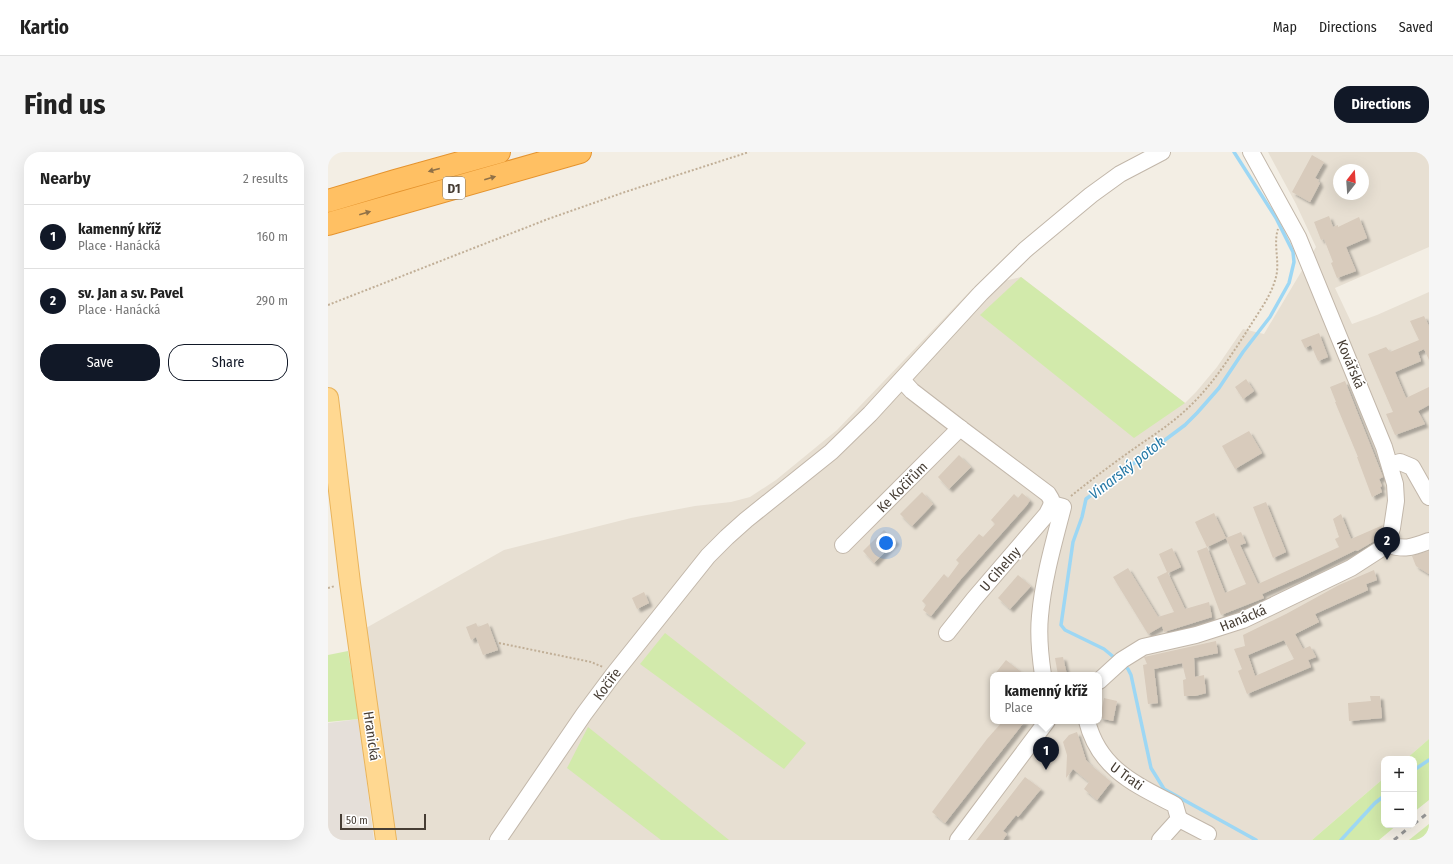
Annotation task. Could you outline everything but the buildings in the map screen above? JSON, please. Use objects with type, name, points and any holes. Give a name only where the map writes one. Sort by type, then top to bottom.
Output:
[{"type":"highway","name":"D1","points":[[328,202],[395,180],[499,152]]},
{"type":"highway","name":"D1","points":[[328,224],[580,152]]},
{"type":"main road","name":"Hranická","points":[[328,398],[336,470],[386,840]]},
{"type":"street","name":"Kočíře","points":[[498,840],[584,714],[613,675],[708,556],[746,520],[831,452],[870,414],[990,284],[1025,250],[1103,186],[1126,170],[1162,152]]},
{"type":"street","name":"Kovářská","points":[[1251,152],[1298,237],[1363,393],[1390,465],[1395,484],[1396,501],[1392,528],[1385,544]]},
{"type":"street","points":[[902,380],[912,391],[1048,494],[1057,506],[1040,617],[1039,643],[1043,672]]},
{"type":"street","name":"Ke Kočiřům","points":[[843,545],[960,428]]},
{"type":"street","points":[[1390,465],[1400,462],[1412,467],[1429,497]]},
{"type":"street","name":"U Cihelny","points":[[947,634],[974,599],[1047,514],[1057,506]]},
{"type":"street","points":[[1385,544],[1405,549],[1429,541]]},
{"type":"street","name":"Hanácká","points":[[1102,677],[1119,662],[1143,646],[1196,635],[1243,620],[1351,568],[1377,552],[1385,544]]},
{"type":"street","points":[[958,840],[1046,724]]},
{"type":"street","name":"U Trati","points":[[1088,724],[1101,752],[1111,766],[1126,777],[1175,805],[1179,819]]},
{"type":"street","points":[[1160,840],[1179,819],[1208,834]]},
{"type":"path","points":[[328,305],[548,219],[625,192],[749,152]]},
{"type":"path","points":[[1057,506],[1179,416],[1212,382],[1237,346],[1272,288],[1276,271],[1278,229]]},
{"type":"path","points":[[499,643],[591,662],[606,669],[613,675]]},
{"type":"shaded area","points":[[1268,152],[1429,152],[1429,247],[1335,288],[1352,324],[1377,315],[1429,292],[1429,739],[1409,756],[1381,756],[1381,781],[1312,840],[394,840],[366,628],[504,550],[631,518],[695,506],[731,502],[750,497],[776,480],[837,430],[973,288],[1021,277],[1185,403],[1217,367],[1243,329],[1264,334],[1316,247],[1296,204]]},
{"type":"shaded area","points":[[359,719],[374,840],[328,840],[328,723]]},
{"type":"green space","points":[[1021,277],[1185,403],[1134,438],[980,315]]},
{"type":"green space","points":[[665,633],[806,743],[784,769],[640,664]]},
{"type":"green space","points":[[348,651],[359,719],[328,722],[328,655]]},
{"type":"green space","points":[[588,727],[729,840],[661,840],[567,768]]},
{"type":"green space","points":[[1429,739],[1429,800],[1417,810],[1417,756],[1409,756]]},
{"type":"green space","points":[[1381,781],[1381,828],[1393,828],[1379,840],[1312,840]]},
{"type":"green space","points":[[1429,824],[1429,840],[1409,840]]},
{"type":"waterway","name":"Vinarský potok","points":[[1116,659],[1104,649],[1065,630],[1061,625],[1073,542],[1082,517],[1086,499],[1185,425],[1219,388],[1243,352],[1270,317],[1289,283],[1294,262],[1293,252],[1276,218],[1234,152]]},
{"type":"waterway","name":"Vinarský potok","points":[[1122,664],[1128,669],[1131,675],[1151,768],[1164,789],[1256,840]]},
{"type":"waterway","points":[[1417,768],[1429,760]]},
{"type":"waterway","points":[[1341,840],[1381,798]]},
{"type":"railway","points":[[1417,822],[1429,812]]},
{"type":"railway","points":[[1394,840],[1408,828]]},
{"type":"place","name":"sv. Jan a sv. Pavel","points":[[1387,560]]},
{"type":"place","name":"kamenný kříž","points":[[1046,770]]}]
